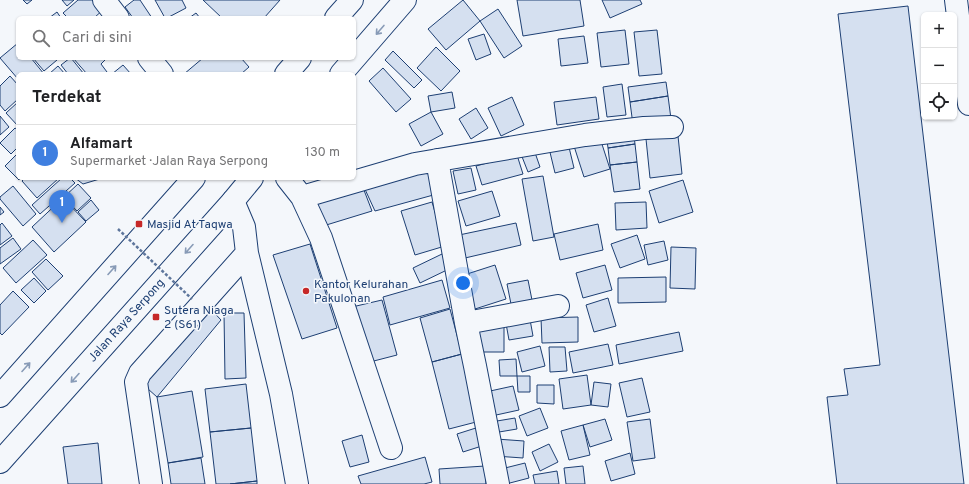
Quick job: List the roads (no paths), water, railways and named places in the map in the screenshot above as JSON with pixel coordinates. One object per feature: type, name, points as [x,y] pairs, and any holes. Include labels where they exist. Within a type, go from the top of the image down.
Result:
[{"type":"street","points":[[104,0],[116,16]]},
{"type":"street","points":[[338,16],[352,0]]},
{"type":"street","points":[[356,57],[405,0]]},
{"type":"street","points":[[956,0],[969,104]]},
{"type":"street","points":[[151,60],[160,72]]},
{"type":"street","points":[[288,72],[298,60]]},
{"type":"street","points":[[343,72],[353,60]]},
{"type":"street","points":[[302,197],[415,164],[585,135],[637,129],[672,127]]},
{"type":"street","points":[[437,160],[466,323],[498,484]]},
{"type":"street","points":[[1,395],[192,180]]},
{"type":"street","name":"Jalan Raya Serpong","points":[[0,462],[250,180]]},
{"type":"street","points":[[289,180],[302,197],[321,238],[391,448]]},
{"type":"street","points":[[233,201],[244,227],[247,253],[281,394],[297,484]]},
{"type":"street","points":[[151,484],[136,382],[140,372],[247,253]]},
{"type":"street","points":[[466,323],[558,306]]},
{"type":"place","name":"Alfamart","points":[[62,223]]},
{"type":"place","name":"Masjid At Taqwa","points":[[139,224]]},
{"type":"place","name":"Kantor Kelurahan Pakulonan","points":[[306,291]]},
{"type":"place","name":"Sutera Niaga 2 (S61)","points":[[156,317]]}]
